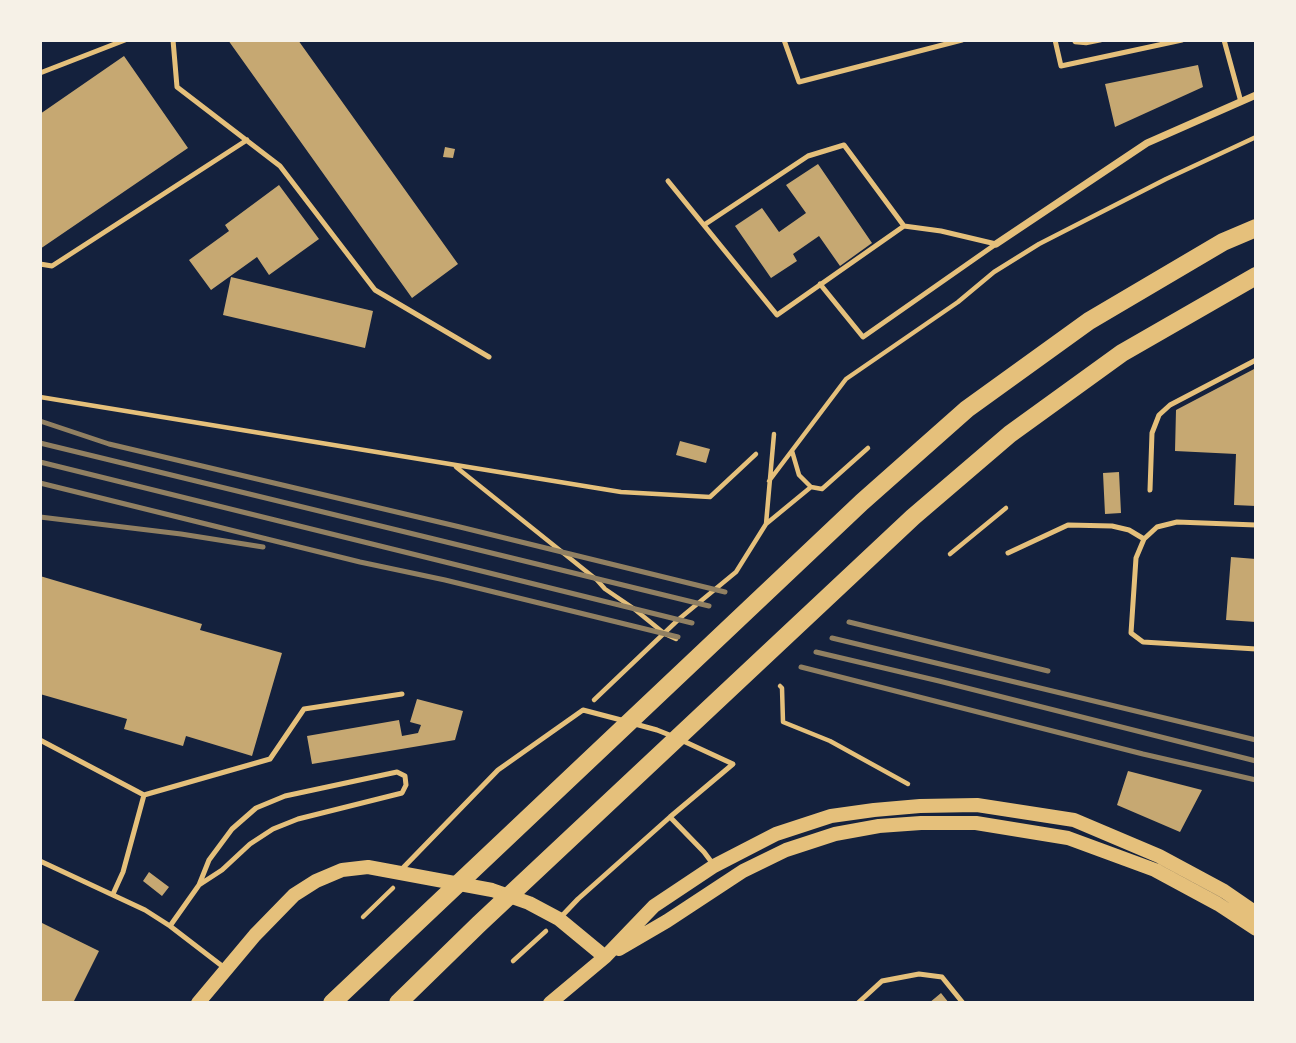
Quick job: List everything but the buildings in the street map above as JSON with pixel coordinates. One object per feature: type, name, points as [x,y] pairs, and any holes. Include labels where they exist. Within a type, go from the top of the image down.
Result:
[{"type":"main road","points":[[332,1003],[862,502],[967,409],[1089,321],[1223,243],[1256,229]]},
{"type":"main road","points":[[398,1003],[913,517],[1010,434],[1122,353],[1256,276]]},
{"type":"main road","points":[[550,1003],[605,957],[653,906],[714,866],[776,834],[831,816],[874,810],[977,805],[1074,820],[1159,856],[1224,891],[1256,913]]},
{"type":"main road","points":[[605,957],[667,921],[734,876],[786,850],[835,834],[879,826],[921,823],[976,823],[1068,838],[1156,870],[1218,904],[1256,929]]},
{"type":"main road","points":[[198,1003],[255,935],[294,895],[341,870],[368,867],[492,890],[529,903],[554,924],[605,957]]},
{"type":"street","points":[[996,244],[1147,143],[1256,95]]},
{"type":"lane","points":[[40,73],[125,40]]},
{"type":"lane","points":[[173,40],[177,87],[280,166],[376,290],[489,357]]},
{"type":"lane","points":[[784,40],[799,82],[937,43],[962,40]]},
{"type":"lane","points":[[1055,40],[1061,66],[1181,40]]},
{"type":"lane","points":[[1224,40],[1241,102]]},
{"type":"lane","points":[[40,264],[52,266],[247,140]]},
{"type":"lane","points":[[704,226],[808,156],[844,145],[904,226]]},
{"type":"lane","points":[[668,181],[777,315],[904,226],[941,231],[996,244]]},
{"type":"lane","points":[[820,284],[863,337],[996,244]]},
{"type":"lane","points":[[1150,490],[1152,433],[1159,415],[1170,405],[1256,360]]},
{"type":"lane","points":[[1256,525],[1177,522],[1157,527],[1144,539],[1136,558],[1131,634],[1143,642],[1256,649]]},
{"type":"lane","points":[[1008,553],[1068,525],[1112,526],[1129,530],[1144,539]]},
{"type":"lane","points":[[40,740],[144,795],[270,759],[304,709],[402,694]]},
{"type":"lane","points":[[404,873],[498,770],[583,710],[657,730],[733,764],[578,899],[554,924]]},
{"type":"lane","points":[[170,926],[199,886],[209,860],[232,829],[256,808],[285,796],[310,790],[397,772],[405,776],[406,785],[402,793],[298,819],[273,829],[250,844],[222,870],[199,886]]},
{"type":"lane","points":[[113,894],[123,872],[144,795]]},
{"type":"lane","points":[[670,817],[714,866]]},
{"type":"lane","points":[[40,861],[145,909],[226,969]]},
{"type":"lane","points":[[859,1003],[881,981],[919,974],[942,977],[963,1003]]},
{"type":"path","points":[[1074,40],[1086,43],[1101,40]]},
{"type":"path","points":[[769,481],[846,379],[958,302],[994,272],[1062,232],[1256,137]]},
{"type":"path","points":[[40,397],[621,492],[710,497],[755,454]]},
{"type":"path","points":[[766,524],[774,434]]},
{"type":"path","points":[[792,452],[799,475],[811,487],[822,489],[868,448]]},
{"type":"path","points":[[454,465],[605,589],[665,634],[676,639]]},
{"type":"path","points":[[583,710],[736,572],[766,524],[811,487]]},
{"type":"path","points":[[950,554],[1006,508]]},
{"type":"path","points":[[780,686],[783,722],[830,741],[908,784]]},
{"type":"path","points":[[363,917],[404,873]]},
{"type":"path","points":[[513,961],[554,924]]},
{"type":"railway","points":[[40,421],[109,444],[725,592]]},
{"type":"railway","points":[[40,443],[709,606]]},
{"type":"railway","points":[[40,462],[692,623]]},
{"type":"railway","points":[[40,483],[678,637]]},
{"type":"railway","points":[[40,517],[263,547]]},
{"type":"railway","points":[[849,622],[1048,671]]},
{"type":"railway","points":[[832,638],[1256,740]]},
{"type":"railway","points":[[816,652],[1256,761]]},
{"type":"railway","points":[[801,667],[1256,780]]}]
